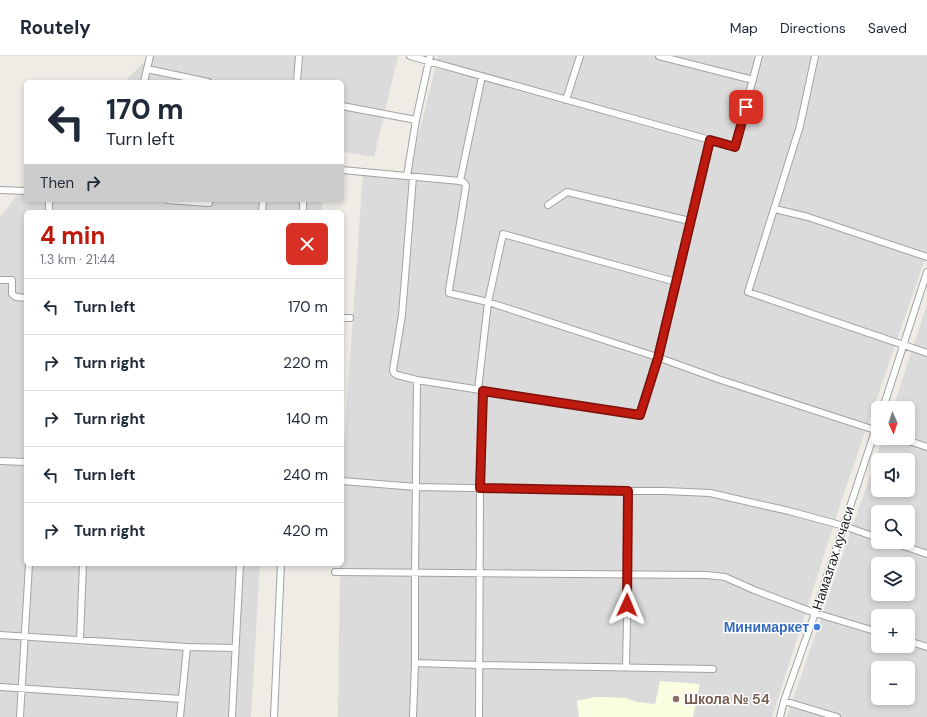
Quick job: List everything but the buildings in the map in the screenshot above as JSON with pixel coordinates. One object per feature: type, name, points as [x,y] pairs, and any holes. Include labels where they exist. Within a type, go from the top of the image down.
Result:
[{"type":"street","points":[[144,80],[150,56]]},
{"type":"street","points":[[297,80],[299,56]]},
{"type":"street","points":[[410,56],[429,58],[482,76],[735,147],[759,56]]},
{"type":"street","points":[[566,100],[580,56]]},
{"type":"street","points":[[659,56],[753,80]]},
{"type":"street","points":[[815,56],[800,126],[748,292],[927,353]]},
{"type":"street","points":[[429,58],[416,120],[410,177],[402,315],[393,370],[397,375],[417,380],[640,415],[658,358],[710,140]]},
{"type":"street","points":[[147,69],[199,80]]},
{"type":"street","points":[[460,181],[482,76]]},
{"type":"street","points":[[344,106],[416,120]]},
{"type":"street","points":[[344,170],[463,182],[466,186],[449,292],[488,302],[718,379],[871,428]]},
{"type":"street","points":[[0,190],[24,191]]},
{"type":"street","points":[[548,205],[567,192],[690,221]]},
{"type":"street","points":[[775,209],[808,217],[927,257]]},
{"type":"street","points":[[479,717],[480,390],[488,302],[503,234],[676,282]]},
{"type":"street","points":[[885,401],[927,272]]},
{"type":"street","points":[[0,280],[12,280],[12,294],[16,297],[24,298]]},
{"type":"street","points":[[344,318],[350,318]]},
{"type":"street","points":[[413,717],[415,663],[417,380]]},
{"type":"street","points":[[915,443],[927,447]]},
{"type":"street","name":"Намазгах кучаси","points":[[780,717],[784,701],[872,445]]},
{"type":"street","points":[[0,461],[24,462]]},
{"type":"street","points":[[344,481],[416,487],[710,493],[789,511],[844,526],[871,536]]},
{"type":"street","points":[[626,667],[628,491]]},
{"type":"street","points":[[912,549],[927,554]]},
{"type":"street","points":[[20,717],[29,566]]},
{"type":"street","points":[[80,640],[83,566]]},
{"type":"street","points":[[232,717],[240,566]]},
{"type":"street","points":[[274,717],[281,566]]},
{"type":"street","points":[[335,572],[707,575],[725,577],[754,590],[815,613],[871,630]]},
{"type":"street","points":[[0,635],[187,647],[235,648]]},
{"type":"street","points":[[915,643],[927,647]]},
{"type":"street","points":[[180,717],[187,647]]},
{"type":"street","points":[[415,663],[713,669]]},
{"type":"street","points":[[0,687],[182,699]]},
{"type":"street","points":[[784,701],[837,717]]},
{"type":"shaded area","points":[[150,56],[398,56],[374,157],[344,152],[344,80],[126,80]]},
{"type":"shaded area","points":[[438,56],[927,56],[927,253],[876,401],[871,401],[871,415],[843,496],[772,717],[338,717],[340,566],[344,566],[344,444],[363,172],[409,174]]},
{"type":"shaded area","points":[[24,187],[24,202],[323,202],[321,210],[24,210],[24,566],[260,566],[251,717],[0,717],[0,217]]},
{"type":"shaded area","points":[[927,304],[927,717],[787,717],[871,473],[871,497],[915,497],[915,453],[878,453],[881,445],[915,445],[915,401],[895,401]]},
{"type":"shaded area","name":"Школа № 54","points":[[660,681],[700,684],[693,717],[579,717],[577,701],[595,697],[626,698],[637,702],[655,704]]},
{"type":"place","name":"Минимаркет","points":[[817,627]]},
{"type":"place","name":"Школа № 54","points":[[676,699]]},
{"type":"route","points":[[627,605],[628,491],[480,488],[483,391],[640,415],[658,358],[710,140],[735,147],[746,107]]}]
